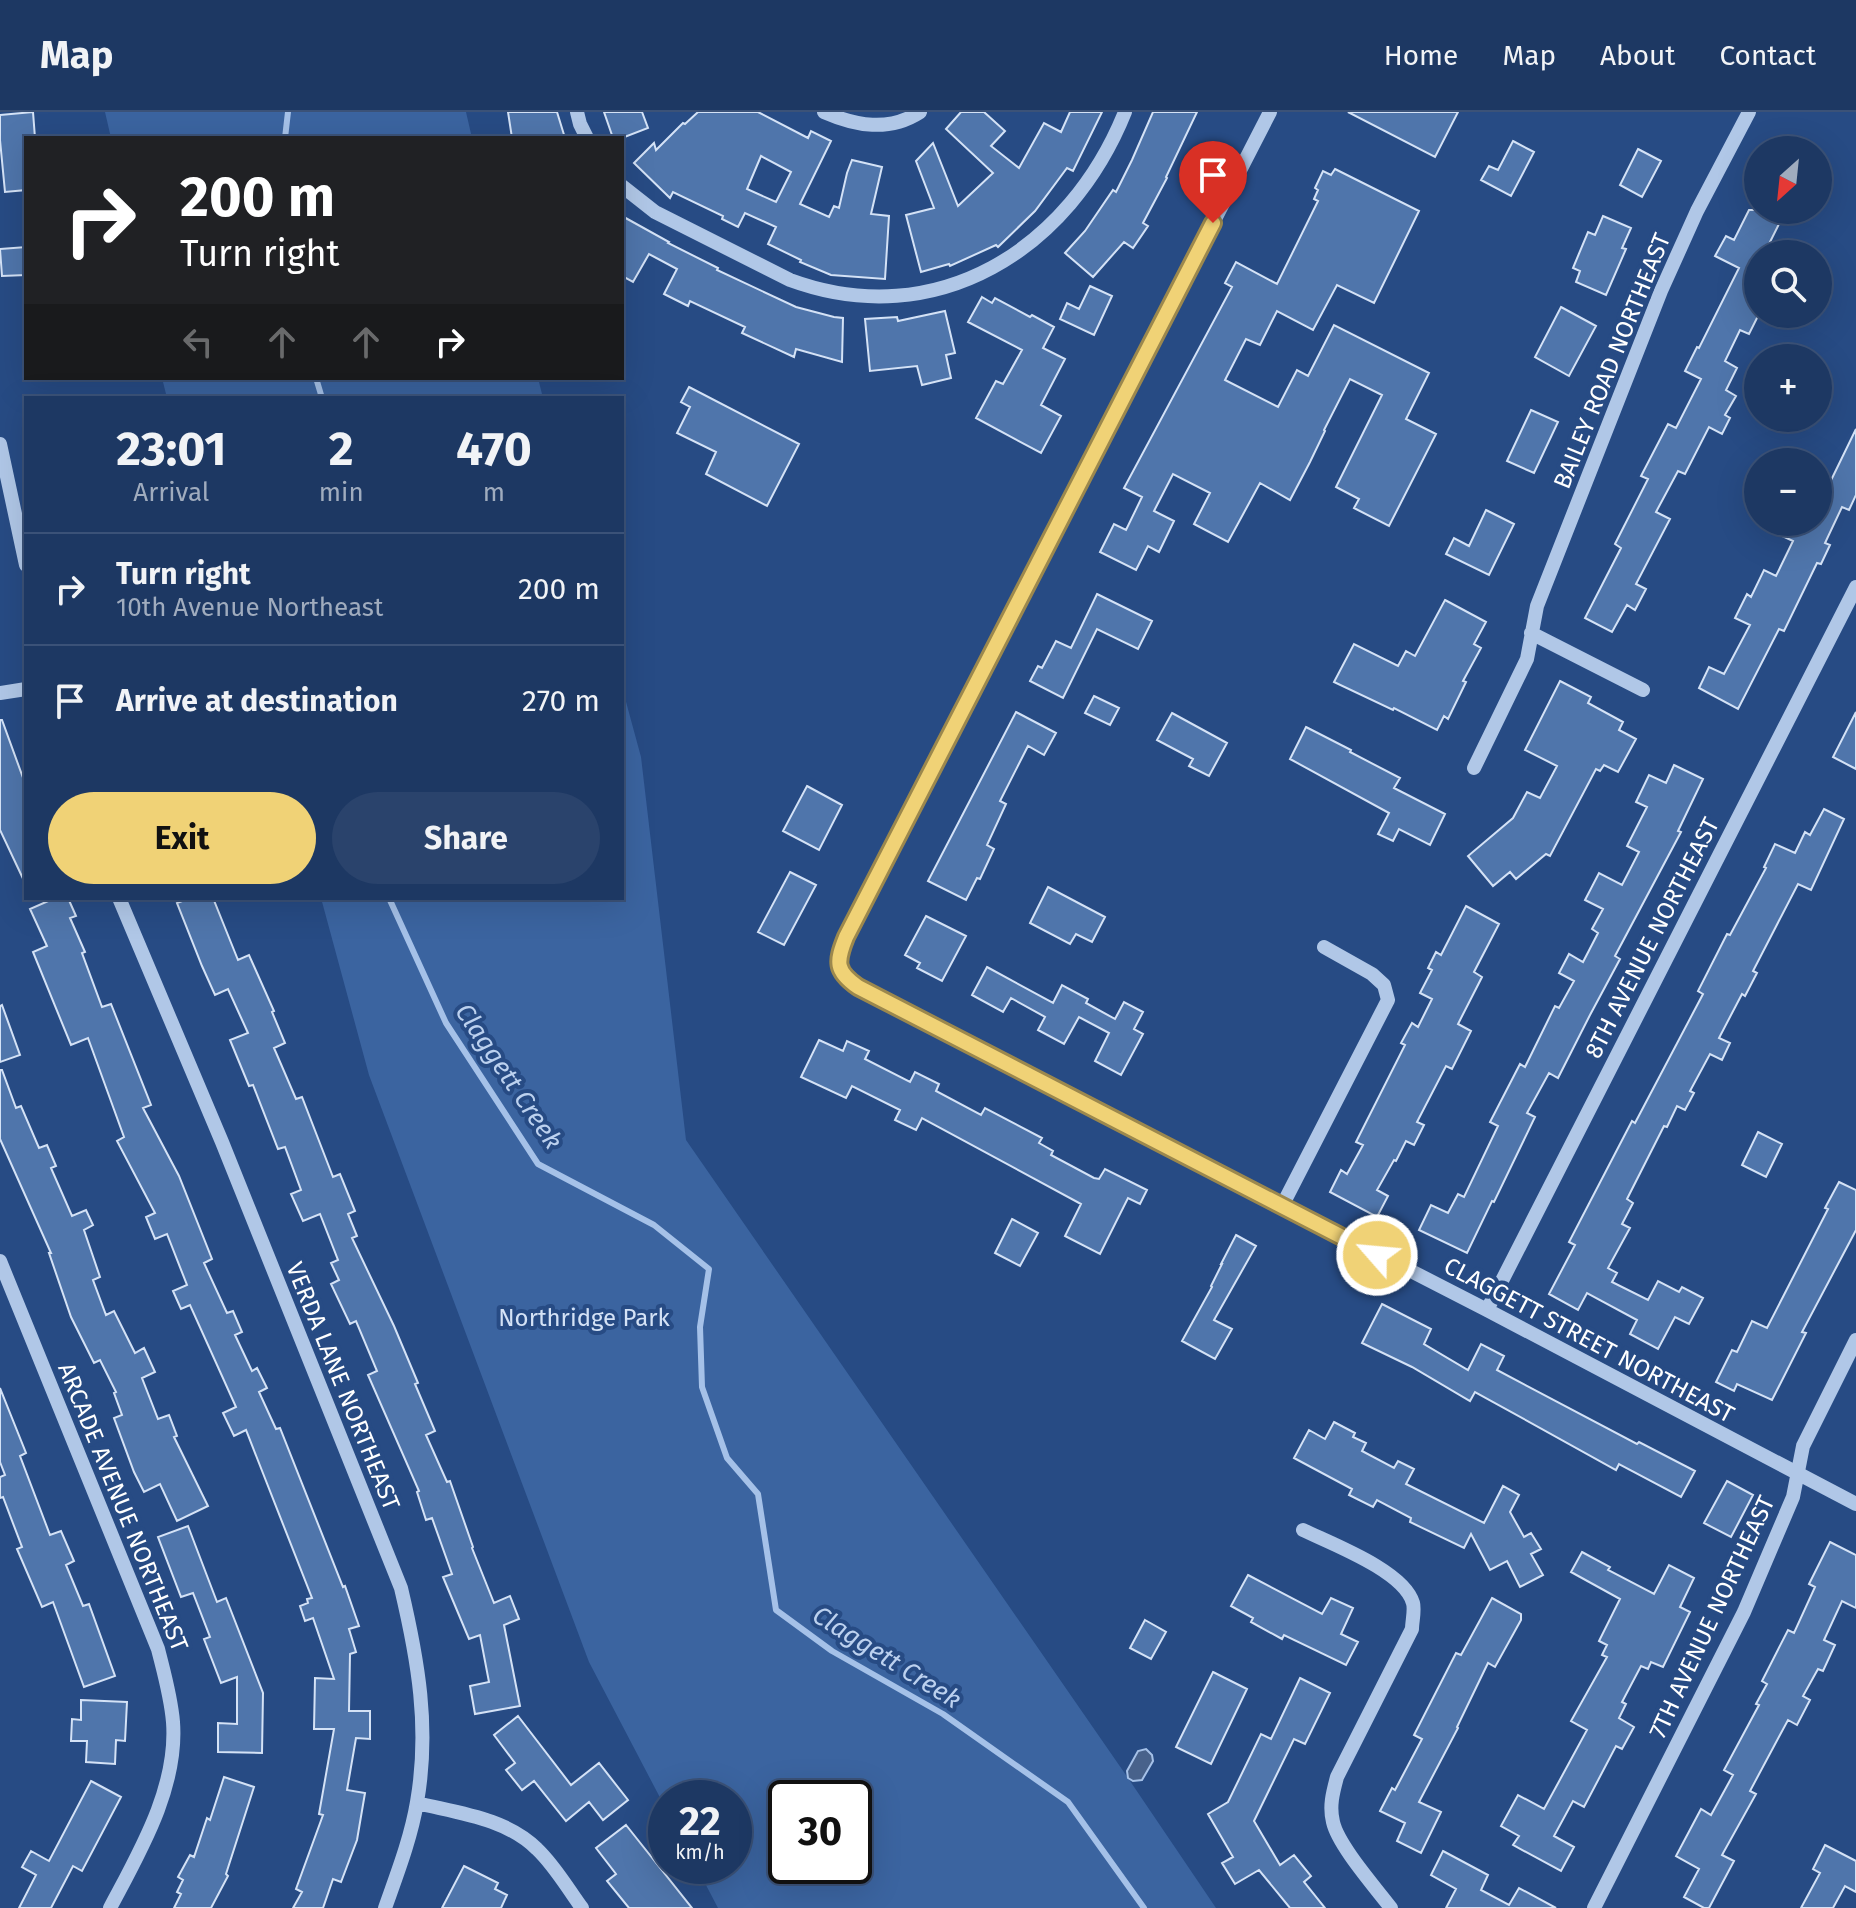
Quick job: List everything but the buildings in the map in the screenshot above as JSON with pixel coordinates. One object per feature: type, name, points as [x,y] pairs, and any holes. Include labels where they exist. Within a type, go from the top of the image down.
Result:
[{"type":"street","points":[[577,112],[586,136]]},
{"type":"street","points":[[824,112],[848,122],[869,126],[900,121],[920,112]]},
{"type":"street","points":[[624,188],[655,212],[790,280],[860,296],[917,293],[987,270],[1010,258],[1050,226],[1098,167],[1125,112]]},
{"type":"street","name":"CLAGGETT STREET NORTHEAST","points":[[1270,112],[846,937],[838,966],[845,978],[858,987],[1487,1310],[1856,1504]]},
{"type":"street","name":"BAILEY ROAD NORTHEAST","points":[[1474,768],[1527,659],[1537,606],[1661,291],[1697,211],[1749,112]]},
{"type":"street","points":[[0,444],[24,556]]},
{"type":"street","name":"8TH AVENUE NORTHEAST","points":[[1487,1310],[1856,587]]},
{"type":"street","points":[[1531,633],[1643,690]]},
{"type":"street","points":[[0,693],[24,689]]},
{"type":"street","name":"VERDA LANE NORTHEAST","points":[[120,900],[222,1142],[401,1588],[420,1682],[423,1728],[417,1803],[385,1908]]},
{"type":"street","points":[[1282,1206],[1388,1000],[1384,985],[1372,974],[1324,947]]},
{"type":"street","name":"ARCADE AVENUE NORTHEAST","points":[[0,1261],[158,1649],[168,1688],[173,1725],[171,1760],[159,1807],[143,1846],[110,1908]]},
{"type":"street","name":"7TH AVENUE NORTHEAST","points":[[1594,1908],[1749,1601],[1793,1497],[1803,1446],[1856,1340]]},
{"type":"street","points":[[1303,1530],[1382,1569],[1401,1583],[1413,1604],[1412,1629],[1337,1777],[1331,1800],[1333,1821],[1339,1837],[1391,1908]]},
{"type":"street","points":[[417,1803],[485,1819],[525,1839],[546,1859],[582,1908]]},
{"type":"green space","points":[[105,112],[466,112],[472,136],[111,136]]},
{"type":"green space","points":[[162,380],[538,380],[542,396],[166,396]]},
{"type":"green space","name":"Northridge Park","points":[[624,694],[641,757],[686,1140],[1216,1908],[718,1908],[705,1884],[752,1884],[752,1780],[651,1780],[589,1662],[369,1075],[322,900],[624,900]]},
{"type":"shaded area","points":[[1146,1749],[1153,1761],[1142,1780],[1133,1781],[1128,1778],[1127,1771],[1138,1751]]},
{"type":"waterway","name":"Claggett Creek","points":[[285,136],[288,112]]},
{"type":"waterway","name":"Claggett Creek","points":[[317,380],[321,396]]},
{"type":"waterway","name":"Claggett Creek","points":[[390,900],[446,1023],[538,1164],[654,1225],[709,1269],[700,1327],[702,1387],[727,1458],[758,1494],[776,1610],[832,1651],[943,1714],[1068,1802],[1144,1908]]},
{"type":"route","points":[[1213,223],[846,937],[838,966],[845,978],[858,987],[1377,1255]]}]
